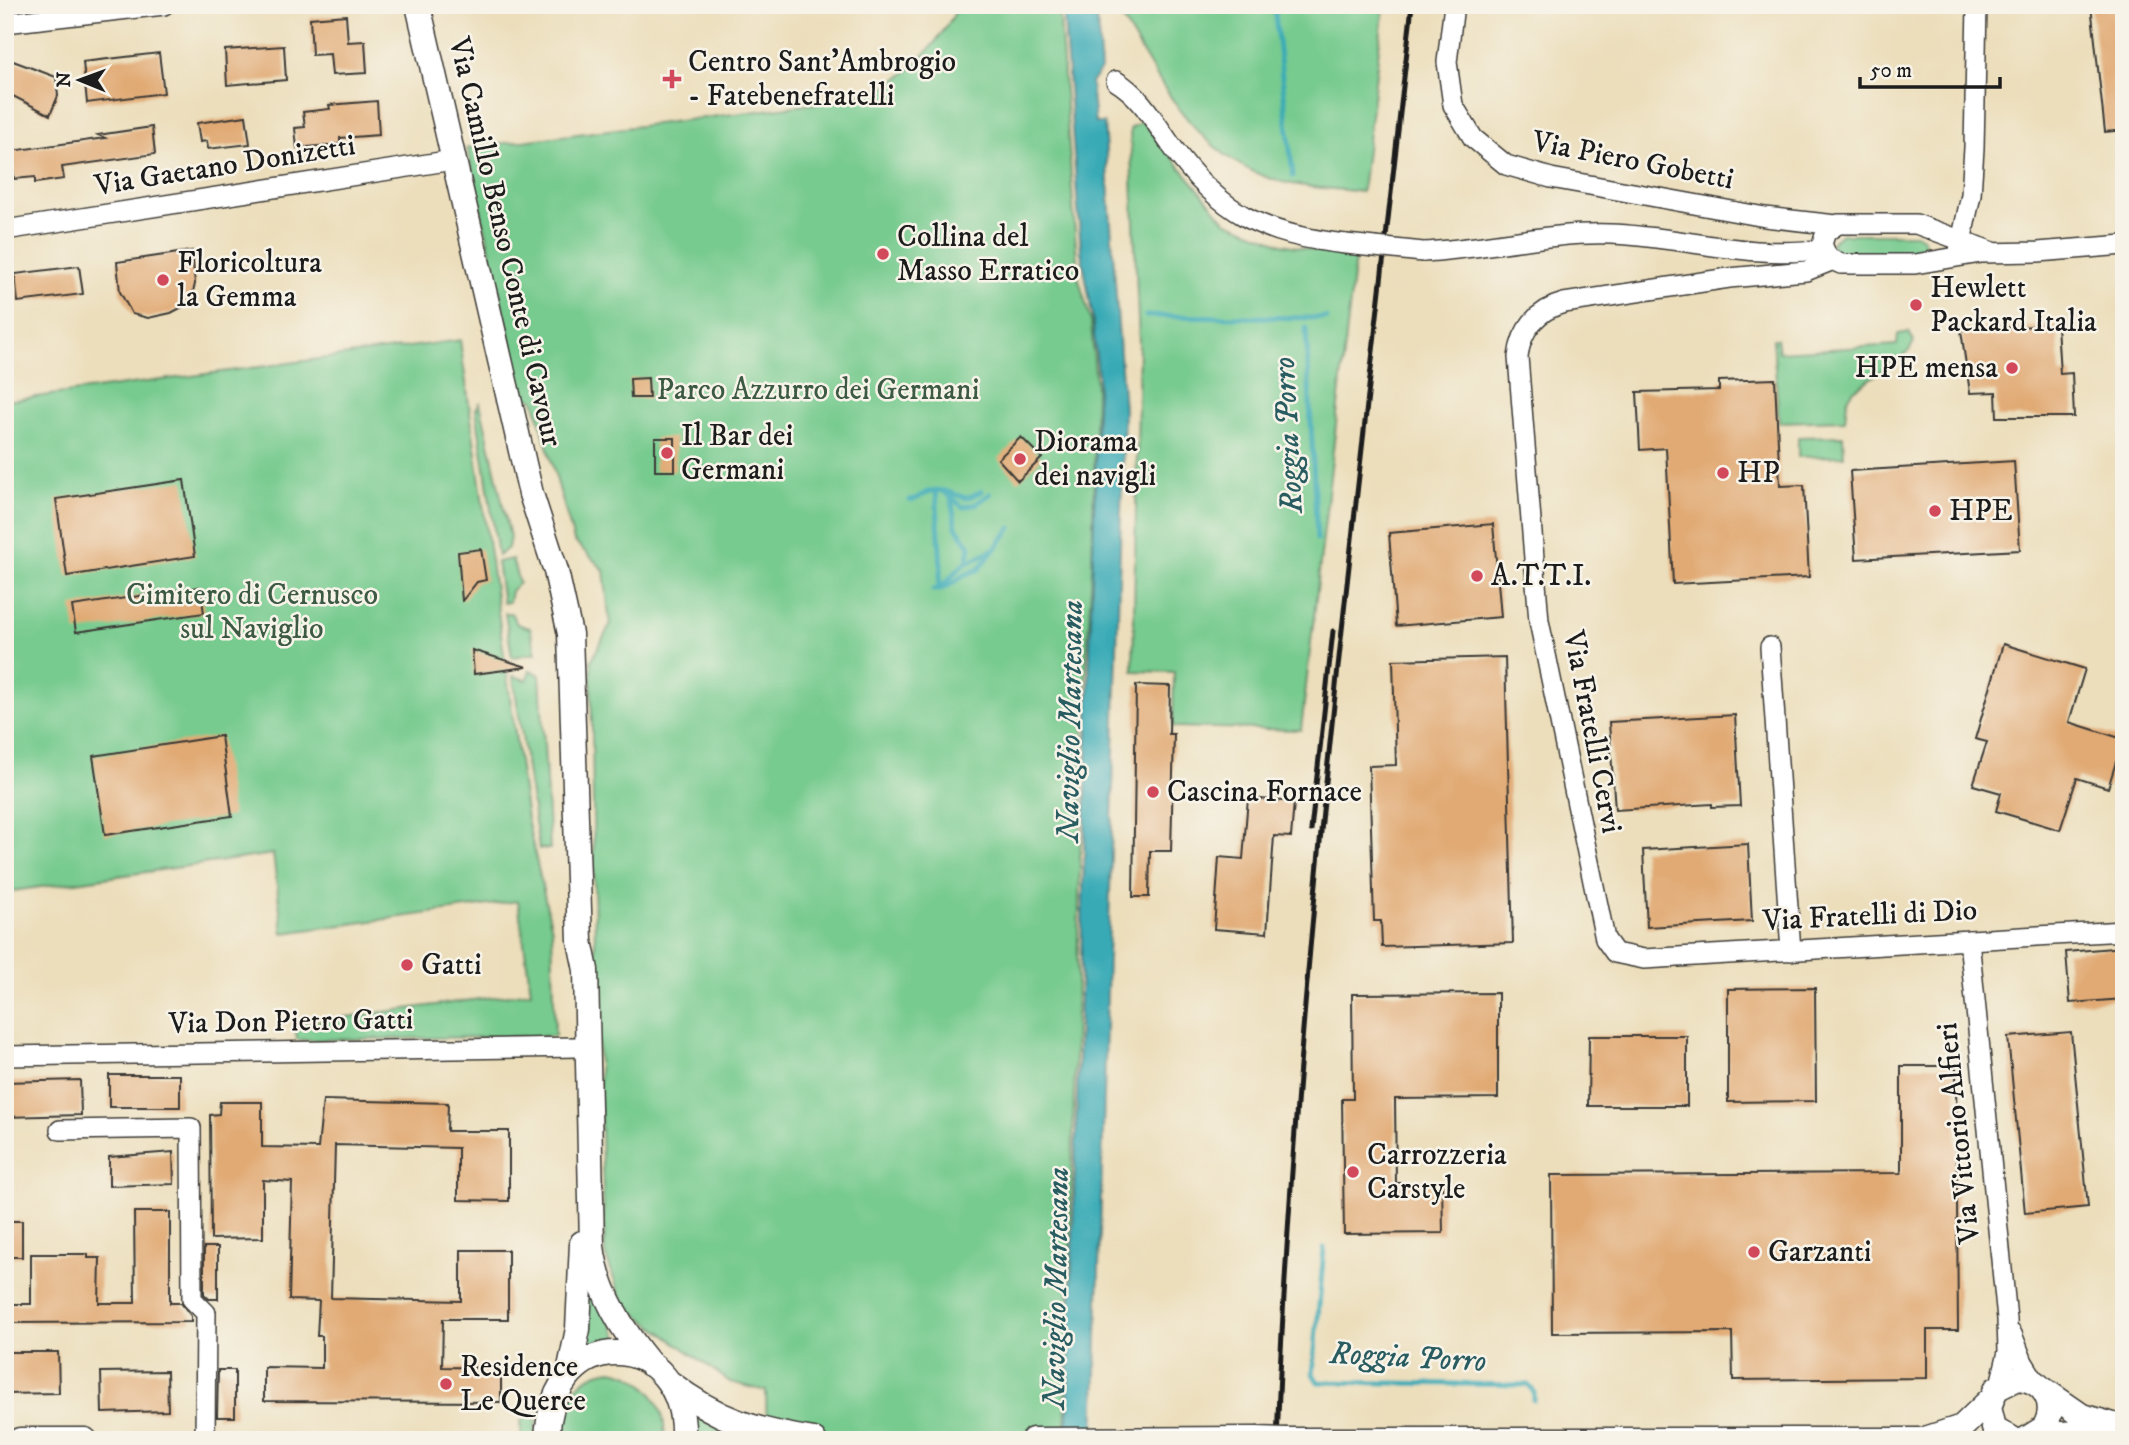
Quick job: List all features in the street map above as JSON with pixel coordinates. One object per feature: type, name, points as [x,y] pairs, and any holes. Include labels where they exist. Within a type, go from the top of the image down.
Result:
[{"type":"street","points":[[5,23],[164,5]]},
{"type":"street","name":"Via Camillo Benso Conte di Cavour","points":[[418,5],[531,494],[556,571],[570,634],[580,941],[586,970],[593,1255],[614,1311],[658,1372]]},
{"type":"street","name":"Via Piero Gobetti","points":[[1454,5],[1447,51],[1448,84],[1465,128],[1492,157],[1525,173],[1765,217],[1836,225],[1924,226]]},
{"type":"street","points":[[1960,248],[1968,214],[1973,159],[1977,5]]},
{"type":"street","points":[[1116,81],[1133,91],[1175,152],[1224,203],[1276,232],[1346,244],[1423,252],[1480,248],[1582,234],[1623,234],[1787,253],[1825,250],[1840,264],[1922,263],[1960,248]]},
{"type":"street","name":"Via Gaetano Donizetti","points":[[5,230],[453,160]]},
{"type":"street","name":"Via Piero Gobetti","points":[[1765,217],[1825,250]]},
{"type":"street","points":[[1825,250],[1827,231],[1836,225]]},
{"type":"street","points":[[1924,226],[1960,248],[1993,252],[2038,252],[2124,245]]},
{"type":"street","points":[[1922,263],[1930,257],[1934,248],[1933,235],[1924,226]]},
{"type":"street","name":"Via Fratelli Cervi","points":[[1619,955],[1611,950],[1602,934],[1539,621],[1518,357],[1521,341],[1531,323],[1544,311],[1563,303],[1729,278],[1806,271],[1825,250]]},
{"type":"street","points":[[1770,647],[1791,951]]},
{"type":"street","name":"Via Fratelli di Dio","points":[[1619,955],[1644,959],[2124,931]]},
{"type":"street","name":"Via Vittorio Alfieri","points":[[1969,940],[2007,1319],[2008,1352],[1995,1393]]},
{"type":"street","name":"Via Camillo Benso Conte di Cavour","points":[[569,1373],[578,1329],[583,1227],[576,970],[580,941]]},
{"type":"street","name":"Via Don Pietro Gatti","points":[[5,1056],[578,1047]]},
{"type":"street","points":[[60,1130],[191,1128],[192,1299],[206,1313],[205,1440]]},
{"type":"street","name":"Via Vittorio Alfieri","points":[[2007,1319],[2023,1362],[2040,1386]]},
{"type":"street","points":[[547,1440],[551,1405],[569,1373],[584,1361],[607,1353],[636,1355],[690,1399],[732,1422],[765,1432],[814,1440]]},
{"type":"street","points":[[658,1372],[682,1414],[683,1440]]},
{"type":"street","points":[[1925,1439],[1962,1427],[1995,1393],[2018,1378],[2040,1386],[2082,1416],[2124,1428]]},
{"type":"street","points":[[2020,1438],[2044,1428],[2050,1417],[2049,1401],[2040,1386]]},
{"type":"street","points":[[1995,1393],[1992,1422],[2020,1438]]},
{"type":"street","points":[[1944,1440],[1981,1435],[2020,1438],[2067,1433],[2103,1438],[2124,1437]]},
{"type":"street","points":[[20,1440],[85,1440]]},
{"type":"street","points":[[1033,1440],[1933,1440]]},
{"type":"green space","name":"Parco Azzurro dei Germani","points":[[959,5],[1059,5],[1078,276],[1091,322],[1096,388],[1092,568],[1084,710],[1065,1440],[767,1440],[766,1391],[730,1382],[623,1304],[605,1254],[595,945],[591,661],[610,625],[604,570],[574,541],[534,400],[523,396],[467,148],[844,100],[881,88],[904,74],[936,41]]},
{"type":"green space","points":[[1119,5],[1384,5],[1362,192],[1277,181],[1240,165],[1218,149],[1198,130],[1164,87],[1120,15]]},
{"type":"green space","points":[[1142,121],[1225,221],[1282,244],[1355,258],[1301,730],[1173,727],[1174,672],[1133,671],[1139,343],[1130,129]]},
{"type":"green space","points":[[1842,234],[1916,234],[1924,239],[1926,250],[1920,256],[1836,256],[1831,243]]},
{"type":"green space","points":[[1909,332],[1914,342],[1908,352],[1853,391],[1847,401],[1845,420],[1779,422],[1773,339],[1777,339],[1779,352],[1897,345],[1898,334]]},
{"type":"green space","name":"Cimitero di Cernusco sul Naviglio","points":[[460,340],[527,819],[552,930],[555,1036],[297,1040],[295,1024],[531,992],[518,901],[283,933],[273,854],[5,892],[5,401]]},
{"type":"green space","points":[[480,403],[510,537],[508,548],[498,556],[476,409]]},
{"type":"green space","points":[[1843,436],[1844,456],[1798,457],[1798,437]]},
{"type":"green space","points":[[512,559],[519,583],[511,591],[509,602],[503,603],[497,562]]},
{"type":"green space","points":[[505,613],[511,613],[517,624],[530,628],[536,653],[512,657]]},
{"type":"green space","points":[[530,670],[540,675],[550,849],[539,849],[513,676],[527,680]]},
{"type":"green space","points":[[585,1269],[620,1342],[585,1347]]},
{"type":"green space","points":[[611,1370],[634,1378],[652,1394],[662,1415],[664,1440],[559,1440],[563,1415],[572,1394],[587,1378]]},
{"type":"green space","points":[[543,1394],[534,1440],[521,1440],[521,1421]]},
{"type":"green space","points":[[690,1407],[763,1440],[692,1440]]},
{"type":"water","points":[[1063,5],[1096,5],[1101,69],[1091,83],[1095,123],[1104,123],[1124,410],[1094,1440],[1067,1440],[1098,376],[1092,314],[1081,251]]},
{"type":"building","points":[[2091,5],[2124,5],[2124,130],[2105,132]]},
{"type":"building","points":[[346,15],[348,42],[365,41],[367,73],[332,75],[330,54],[312,55],[310,18]]},
{"type":"building","points":[[284,46],[286,80],[227,85],[225,50]]},
{"type":"building","points":[[159,53],[164,93],[87,103],[83,62]]},
{"type":"building","points":[[5,58],[56,77],[58,96],[50,115],[5,92]]},
{"type":"building","points":[[377,101],[379,135],[340,138],[340,144],[297,148],[295,128],[305,127],[303,112],[330,109],[329,105]]},
{"type":"building","points":[[246,116],[250,144],[208,149],[207,141],[200,142],[197,123]]},
{"type":"building","points":[[152,127],[155,154],[62,167],[64,179],[35,183],[35,177],[14,179],[11,151],[105,138],[98,135]]},
{"type":"building","points":[[192,251],[195,284],[190,303],[171,313],[148,318],[132,314],[120,292],[117,262]]},
{"type":"building","points":[[79,266],[83,294],[18,302],[15,274]]},
{"type":"building","name":"HPE mensa","points":[[2057,325],[2060,374],[2072,373],[2074,417],[1997,417],[1996,392],[1970,393],[1961,330]]},
{"type":"building","points":[[648,378],[649,398],[631,398],[630,379]]},
{"type":"building","name":"HP","points":[[1775,379],[1780,486],[1804,485],[1809,577],[1673,584],[1666,448],[1640,450],[1637,392],[1719,390],[1719,381]]},
{"type":"building","name":"Diorama dei navigli","points":[[1021,437],[1042,458],[1018,481],[998,459]]},
{"type":"building","points":[[655,438],[675,438],[675,471],[655,471]]},
{"type":"building","name":"HPE","points":[[2014,461],[2020,550],[1856,559],[1850,471]]},
{"type":"building","points":[[184,480],[195,556],[67,576],[56,499]]},
{"type":"building","points":[[1493,524],[1501,617],[1396,626],[1389,533]]},
{"type":"building","points":[[481,549],[486,580],[477,582],[462,601],[458,552]]},
{"type":"building","points":[[200,587],[204,613],[76,632],[72,606]]},
{"type":"building","points":[[2003,644],[2085,669],[2069,722],[2123,739],[2108,788],[2077,778],[2060,830],[1996,811],[2001,793],[1973,785],[1987,742],[1975,739]]},
{"type":"building","points":[[472,650],[527,667],[474,674]]},
{"type":"building","points":[[1505,657],[1513,943],[1382,947],[1381,921],[1374,921],[1369,766],[1396,765],[1393,660]]},
{"type":"building","name":"Cascina Fornace","points":[[1136,685],[1170,686],[1169,734],[1174,734],[1171,851],[1150,851],[1149,897],[1133,897]]},
{"type":"building","points":[[1735,715],[1740,806],[1712,807],[1712,804],[1615,810],[1609,722]]},
{"type":"building","points":[[221,736],[232,816],[105,835],[93,756]]},
{"type":"building","points":[[1248,798],[1294,802],[1291,837],[1274,836],[1267,933],[1214,929],[1219,857],[1243,859]]},
{"type":"building","points":[[1748,844],[1752,921],[1647,927],[1643,850]]},
{"type":"building","points":[[2124,947],[2124,999],[2070,1003],[2066,952]]},
{"type":"building","points":[[1815,988],[1816,1101],[1728,1102],[1728,989]]},
{"type":"building","points":[[1498,993],[1498,1098],[1395,1099],[1396,1183],[1442,1183],[1443,1233],[1344,1234],[1342,1099],[1353,1099],[1352,994]]},
{"type":"building","points":[[2071,1032],[2088,1207],[2025,1213],[2008,1037]]},
{"type":"building","points":[[1589,1036],[1687,1036],[1687,1106],[1588,1106]]},
{"type":"building","name":"Garzanti","points":[[1901,1066],[1956,1066],[1958,1330],[1927,1330],[1927,1378],[1733,1380],[1732,1332],[1552,1333],[1551,1175],[1901,1173]]},
{"type":"building","points":[[109,1075],[180,1075],[180,1107],[109,1107]]},
{"type":"building","points":[[80,1080],[81,1115],[5,1117],[5,1082]]},
{"type":"building","points":[[323,1100],[448,1103],[447,1131],[509,1131],[509,1201],[458,1200],[458,1148],[335,1145],[331,1298],[461,1301],[461,1250],[508,1250],[508,1319],[443,1319],[442,1367],[501,1368],[501,1402],[264,1401],[264,1367],[322,1368],[322,1336],[317,1336],[319,1301],[289,1300],[292,1182],[263,1180],[263,1238],[211,1239],[210,1115],[219,1114],[220,1102],[262,1102],[262,1147],[318,1148]]},
{"type":"building","points":[[173,1152],[174,1184],[109,1186],[109,1157]]},
{"type":"building","points":[[134,1212],[170,1212],[170,1303],[181,1303],[191,1316],[191,1322],[5,1323],[5,1304],[31,1304],[31,1254],[88,1254],[88,1258],[100,1258],[99,1303],[135,1303]]},
{"type":"building","points":[[5,1221],[22,1221],[22,1257],[5,1257]]},
{"type":"building","points":[[204,1247],[218,1247],[218,1299],[209,1299],[204,1294]]},
{"type":"building","points":[[5,1352],[58,1352],[59,1393],[5,1394]]},
{"type":"building","points":[[218,1370],[235,1370],[235,1417],[217,1417]]},
{"type":"building","points":[[167,1371],[168,1411],[102,1413],[101,1372]]},
{"type":"waterway","name":"Roggia Porro","points":[[1274,5],[1293,176]]},
{"type":"waterway","points":[[1146,316],[1326,318]]},
{"type":"waterway","name":"Roggia Porro","points":[[1306,328],[1317,539]]},
{"type":"waterway","points":[[910,500],[936,490],[967,498],[982,491]]},
{"type":"waterway","points":[[936,491],[941,566],[938,590]]},
{"type":"waterway","points":[[943,491],[963,507],[976,504],[990,494]]},
{"type":"waterway","points":[[951,499],[956,527],[970,546],[967,563]]},
{"type":"waterway","points":[[933,590],[945,587],[978,570],[1011,528]]},
{"type":"waterway","points":[[940,588],[964,564],[994,549]]},
{"type":"waterway","name":"Roggia Porro","points":[[1324,1248],[1313,1374],[1318,1382],[1528,1385],[1534,1392],[1534,1400]]},
{"type":"railway","points":[[1277,1440],[1286,1260],[1314,901],[1351,542],[1412,5]]},
{"type":"railway","points":[[1311,830],[1333,631]]},
{"type":"place","name":"Centro Sant'Ambrogio - Fatebenefratelli","points":[[672,79]]},
{"type":"place","name":"Collina del Masso Erratico","points":[[883,254]]},
{"type":"place","name":"Floricoltura la Gemma","points":[[163,280]]},
{"type":"place","name":"Hewlett Packard Italia","points":[[1916,305]]},
{"type":"place","name":"HPE mensa","points":[[2012,368]]},
{"type":"place","name":"Il Bar dei Germani","points":[[667,453]]},
{"type":"place","name":"Diorama dei navigli","points":[[1020,459]]},
{"type":"place","name":"HP","points":[[1723,473]]},
{"type":"place","name":"HPE","points":[[1935,511]]},
{"type":"place","name":"A.T.T.I.","points":[[1477,576]]},
{"type":"place","name":"Cascina Fornace","points":[[1153,792]]},
{"type":"place","name":"Gatti","points":[[407,965]]},
{"type":"place","name":"Carrozzeria Carstyle","points":[[1353,1172]]},
{"type":"place","name":"Garzanti","points":[[1754,1252]]},
{"type":"place","name":"Residence Le Querce","points":[[446,1384]]},
{"type":"water label","name":"Naviglio Martesana","points":[[1071,721]]},
{"type":"water label","name":"Naviglio Martesana","points":[[1057,1288]]}]
